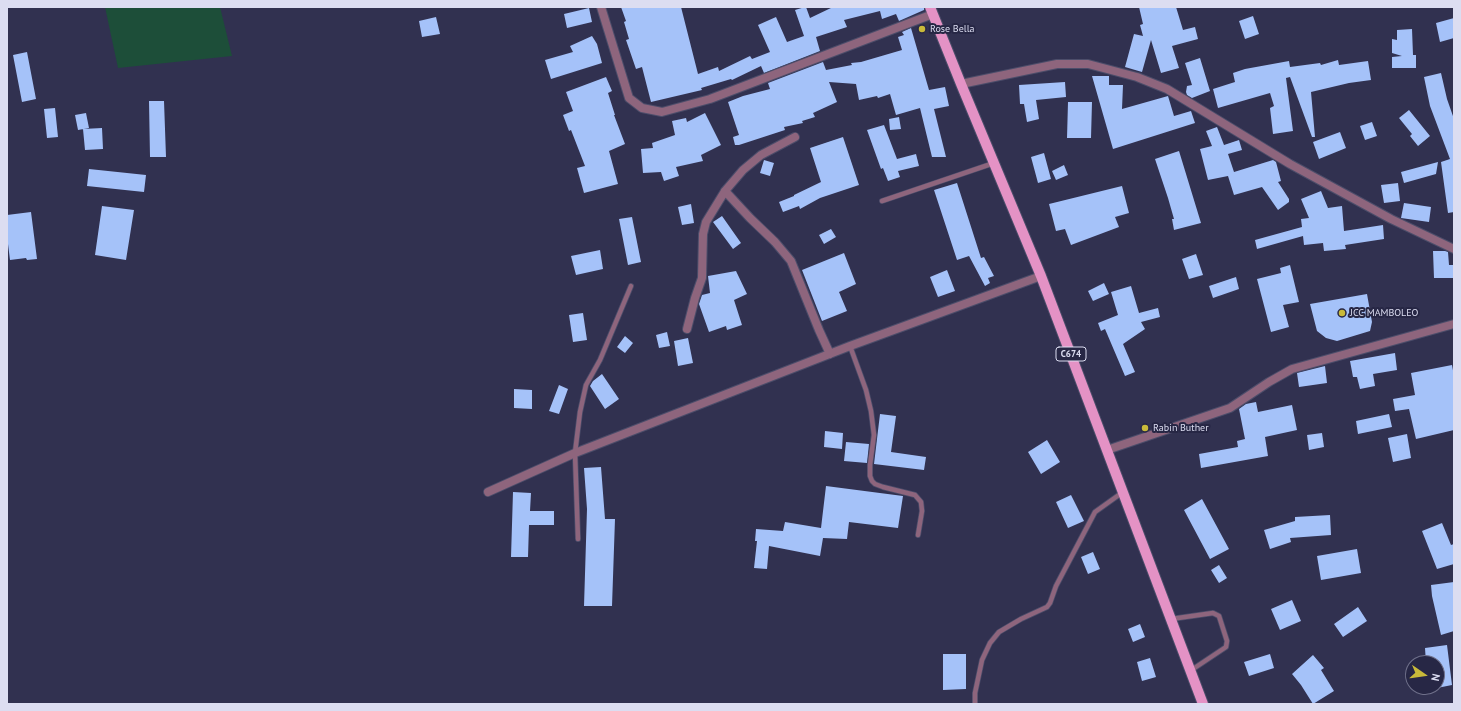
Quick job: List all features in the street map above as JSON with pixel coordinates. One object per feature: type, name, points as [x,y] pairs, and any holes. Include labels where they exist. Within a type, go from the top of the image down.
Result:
[{"type":"main road","name":"C674","points":[[932,10],[961,84],[1041,276],[1203,704]]},
{"type":"street","points":[[601,7],[629,98],[642,108],[662,112],[710,99],[932,10]]},
{"type":"street","points":[[961,84],[1057,64],[1088,64],[1137,77],[1167,89],[1290,164],[1391,219],[1454,249]]},
{"type":"street","points":[[687,329],[702,278],[703,234],[706,222],[725,191],[743,170],[761,155],[796,137]]},
{"type":"street","points":[[725,191],[775,242],[791,261],[830,354]]},
{"type":"street","points":[[488,492],[575,453],[850,346],[1041,276]]},
{"type":"street","points":[[1107,450],[1230,408],[1269,382],[1292,370],[1454,324]]},
{"type":"lane","points":[[882,201],[994,164]]},
{"type":"lane","points":[[578,539],[575,453],[580,412],[586,385],[600,360],[631,286]]},
{"type":"lane","points":[[850,346],[866,390],[871,412],[874,435],[870,476],[875,484],[916,495],[921,502],[922,511],[918,535]]},
{"type":"lane","points":[[975,704],[975,693],[982,660],[990,643],[999,632],[1021,619],[1047,607],[1056,586],[1095,512],[1123,492]]},
{"type":"lane","points":[[1171,619],[1213,613],[1219,616],[1227,641],[1226,647],[1190,671]]},
{"type":"green space","points":[[105,7],[220,7],[232,56],[118,68]]},
{"type":"building","points":[[621,7],[681,7],[698,74],[718,67],[719,71],[750,56],[752,59],[770,52],[758,25],[776,17],[787,42],[804,36],[795,10],[805,7],[810,18],[833,7],[924,7],[924,10],[899,21],[896,14],[882,19],[880,11],[844,20],[847,27],[816,37],[820,51],[764,73],[761,66],[732,80],[731,79],[701,88],[702,90],[651,102],[642,67],[636,69],[626,40],[629,39],[624,22],[626,21]]},
{"type":"building","points":[[1139,7],[1176,7],[1183,30],[1195,27],[1198,39],[1172,46],[1179,68],[1161,73],[1151,40],[1142,72],[1125,67],[1134,34],[1143,36],[1140,25],[1143,24]]},
{"type":"building","points":[[589,8],[592,22],[567,28],[564,14]]},
{"type":"building","points":[[1253,16],[1259,34],[1245,39],[1239,21]]},
{"type":"building","points":[[436,17],[440,34],[422,37],[419,21]]},
{"type":"building","points":[[1454,18],[1454,38],[1440,42],[1436,23]]},
{"type":"building","points":[[911,28],[929,90],[945,87],[949,106],[934,109],[946,157],[932,157],[920,108],[896,115],[890,94],[878,98],[877,96],[859,100],[856,84],[829,82],[837,102],[813,113],[815,117],[802,121],[803,123],[784,127],[785,130],[735,145],[733,137],[739,135],[728,102],[743,96],[770,89],[768,83],[823,62],[826,70],[852,65],[851,63],[861,62],[902,50],[898,37],[904,35],[902,32]]},
{"type":"building","points":[[1412,29],[1413,55],[1416,55],[1416,68],[1392,68],[1392,57],[1402,56],[1392,53],[1392,39],[1397,40],[1397,30]]},
{"type":"building","points":[[592,36],[597,44],[602,63],[551,79],[545,60],[573,52],[570,46]]},
{"type":"building","points":[[27,52],[36,99],[22,102],[13,55]]},
{"type":"building","points":[[1200,58],[1210,91],[1192,98],[1187,95],[1186,92],[1187,86],[1192,85],[1185,63]]},
{"type":"building","points":[[1338,60],[1339,65],[1368,61],[1371,80],[1349,83],[1311,92],[1315,137],[1312,137],[1290,77],[1286,78],[1293,131],[1273,134],[1270,108],[1274,106],[1270,93],[1218,108],[1213,89],[1235,82],[1233,73],[1245,69],[1289,61],[1290,67],[1320,63],[1321,65]]},
{"type":"building","points":[[1441,73],[1447,99],[1454,119],[1454,212],[1448,213],[1441,162],[1450,159],[1430,106],[1424,77]]},
{"type":"building","points":[[1092,76],[1109,76],[1109,85],[1123,85],[1122,109],[1168,96],[1174,116],[1191,111],[1195,123],[1113,149]]},
{"type":"building","points":[[606,77],[612,91],[608,93],[614,115],[625,144],[609,151],[618,184],[584,193],[577,168],[585,166],[571,130],[569,131],[563,115],[573,111],[566,92]]},
{"type":"building","points":[[1065,82],[1066,97],[1036,100],[1039,119],[1027,122],[1024,104],[1020,104],[1019,85]]},
{"type":"building","points":[[149,101],[164,101],[166,157],[150,157]]},
{"type":"building","points":[[1068,102],[1092,102],[1091,138],[1067,138]]},
{"type":"building","points":[[55,108],[58,137],[47,138],[44,109]]},
{"type":"building","points":[[1409,110],[1430,136],[1418,146],[1410,136],[1412,134],[1399,118]]},
{"type":"building","points":[[86,113],[89,128],[78,130],[75,115]]},
{"type":"building","points":[[705,113],[721,145],[701,155],[703,161],[676,167],[679,176],[664,181],[661,172],[643,173],[641,149],[653,148],[652,143],[675,135],[672,121],[686,118],[687,122]]},
{"type":"building","points":[[899,117],[901,129],[890,130],[889,119]]},
{"type":"building","points":[[1372,122],[1377,136],[1365,140],[1360,126]]},
{"type":"building","points":[[884,125],[897,159],[916,154],[919,166],[898,171],[900,177],[888,181],[883,168],[881,169],[867,130]]},
{"type":"building","points":[[1217,127],[1224,145],[1239,140],[1242,150],[1228,154],[1234,172],[1273,160],[1276,162],[1281,181],[1278,182],[1289,199],[1289,202],[1278,210],[1262,187],[1234,195],[1228,176],[1208,180],[1200,149],[1212,146],[1206,131]]},
{"type":"building","points":[[102,128],[103,149],[85,150],[83,129]]},
{"type":"building","points":[[1340,132],[1346,148],[1319,159],[1313,142]]},
{"type":"building","points":[[843,137],[859,185],[820,198],[800,209],[799,206],[783,212],[779,202],[821,182],[810,148]]},
{"type":"building","points":[[1179,151],[1201,223],[1174,230],[1172,219],[1174,219],[1155,159]]},
{"type":"building","points":[[1044,153],[1051,179],[1038,183],[1031,157]]},
{"type":"building","points":[[764,160],[774,163],[770,176],[760,173]]},
{"type":"building","points":[[1438,162],[1436,174],[1404,183],[1401,172]]},
{"type":"building","points":[[1064,165],[1068,175],[1056,180],[1052,171]]},
{"type":"building","points":[[89,169],[146,175],[144,192],[87,186]]},
{"type":"building","points":[[957,183],[981,258],[984,257],[994,276],[988,278],[990,283],[985,286],[969,256],[957,260],[934,190]]},
{"type":"building","points":[[1398,183],[1400,201],[1384,203],[1381,185]]},
{"type":"building","points":[[1122,186],[1129,213],[1115,217],[1119,227],[1071,245],[1065,229],[1056,231],[1049,204]]},
{"type":"building","points":[[1321,191],[1328,208],[1342,206],[1344,231],[1383,225],[1384,239],[1345,245],[1346,249],[1324,251],[1323,243],[1304,245],[1303,236],[1257,249],[1255,240],[1302,227],[1301,219],[1309,218],[1301,199]]},
{"type":"building","points":[[1404,203],[1431,207],[1429,222],[1401,218]]},
{"type":"building","points":[[691,204],[694,223],[682,225],[678,207]]},
{"type":"building","points":[[102,206],[134,210],[126,260],[95,255]]},
{"type":"building","points":[[31,212],[37,259],[27,260],[26,258],[10,260],[7,236],[7,215]]},
{"type":"building","points":[[722,216],[741,243],[733,249],[713,222]]},
{"type":"building","points":[[632,217],[641,262],[628,265],[619,219]]},
{"type":"building","points":[[831,229],[836,237],[824,244],[819,235]]},
{"type":"building","points":[[600,250],[603,269],[576,275],[571,256]]},
{"type":"building","points":[[1433,251],[1448,252],[1449,265],[1454,265],[1454,278],[1434,278]]},
{"type":"building","points":[[844,253],[856,284],[839,292],[847,311],[822,321],[802,270]]},
{"type":"building","points":[[1196,254],[1203,275],[1189,279],[1182,259]]},
{"type":"building","points":[[1290,265],[1299,302],[1283,305],[1289,327],[1271,332],[1257,279],[1281,273],[1280,268]]},
{"type":"building","points":[[947,270],[955,291],[938,297],[930,277]]},
{"type":"building","points":[[736,271],[747,294],[734,300],[742,325],[727,330],[726,326],[709,332],[699,304],[702,295],[710,293],[708,276]]},
{"type":"building","points":[[1236,277],[1239,289],[1213,298],[1209,286]]},
{"type":"building","points":[[1104,283],[1109,294],[1093,301],[1088,291]]},
{"type":"building","points":[[1131,286],[1139,313],[1158,308],[1160,317],[1141,322],[1145,329],[1123,344],[1135,372],[1125,376],[1105,329],[1101,331],[1098,323],[1118,315],[1111,292]]},
{"type":"building","name":"JCC MAMBOLEO","points":[[1367,294],[1372,322],[1370,331],[1337,341],[1326,338],[1317,331],[1310,304]]},
{"type":"building","points":[[583,313],[587,340],[573,342],[569,315]]},
{"type":"building","points":[[667,332],[670,346],[659,348],[656,335]]},
{"type":"building","points":[[625,336],[633,343],[625,353],[617,347]]},
{"type":"building","points":[[688,338],[693,363],[678,366],[674,341]]},
{"type":"building","points":[[1395,353],[1397,370],[1373,374],[1375,386],[1360,389],[1357,377],[1353,377],[1350,361]]},
{"type":"building","points":[[1452,365],[1454,376],[1454,430],[1416,439],[1409,409],[1395,411],[1393,399],[1415,395],[1411,373]]},
{"type":"building","points":[[1325,366],[1327,383],[1299,387],[1297,373]]},
{"type":"building","points":[[602,374],[619,399],[605,409],[590,386],[593,381]]},
{"type":"building","points":[[559,385],[568,389],[559,414],[549,411]]},
{"type":"building","points":[[514,389],[532,390],[532,409],[514,408]]},
{"type":"building","points":[[1256,402],[1258,412],[1292,405],[1297,430],[1265,437],[1268,456],[1201,468],[1199,454],[1238,447],[1237,441],[1245,439],[1239,409],[1246,404]]},
{"type":"building","points":[[880,414],[896,416],[891,452],[926,457],[924,470],[874,464]]},
{"type":"building","points":[[1389,414],[1392,427],[1358,434],[1356,421]]},
{"type":"building","points":[[825,431],[843,433],[842,449],[824,447]]},
{"type":"building","points":[[1322,433],[1324,447],[1309,450],[1307,435]]},
{"type":"building","points":[[1407,434],[1411,458],[1393,462],[1388,438]]},
{"type":"building","points":[[1047,440],[1060,462],[1041,474],[1028,452]]},
{"type":"building","points":[[846,442],[869,444],[867,463],[844,461]]},
{"type":"building","points":[[601,467],[605,519],[615,519],[612,606],[584,606],[587,509],[584,468]]},
{"type":"building","points":[[826,486],[903,496],[898,528],[849,522],[847,539],[823,538],[820,556],[769,546],[767,569],[754,568],[757,541],[755,541],[756,529],[783,531],[785,522],[821,528]]},
{"type":"building","points":[[513,492],[531,493],[530,511],[554,511],[554,525],[529,525],[528,557],[511,557]]},
{"type":"building","points":[[1071,495],[1084,521],[1068,528],[1056,502]]},
{"type":"building","points":[[1202,499],[1229,549],[1210,559],[1184,510]]},
{"type":"building","points":[[1330,515],[1331,535],[1290,538],[1291,542],[1270,549],[1264,530],[1295,521],[1295,517]]},
{"type":"building","points":[[1442,523],[1451,545],[1454,544],[1454,564],[1437,569],[1422,531]]},
{"type":"building","points":[[1357,549],[1361,573],[1321,580],[1317,556]]},
{"type":"building","points":[[1093,552],[1100,569],[1088,574],[1081,557]]},
{"type":"building","points":[[1219,565],[1227,578],[1219,583],[1211,570]]},
{"type":"building","points":[[1454,582],[1454,631],[1441,635],[1431,585]]},
{"type":"building","points":[[1292,600],[1301,621],[1280,630],[1271,609]]},
{"type":"building","points":[[1358,607],[1367,621],[1343,637],[1334,624]]},
{"type":"building","points":[[1140,624],[1145,637],[1133,642],[1128,629]]},
{"type":"building","points":[[1447,645],[1452,685],[1445,686],[1445,655],[1425,655],[1425,648]]},
{"type":"building","points":[[943,654],[966,654],[966,689],[943,690]]},
{"type":"building","points":[[1270,654],[1274,668],[1249,676],[1244,662]]},
{"type":"building","points":[[1313,655],[1324,668],[1321,670],[1334,691],[1313,704],[1292,674]]},
{"type":"building","points":[[1150,658],[1156,677],[1142,681],[1137,662]]},
{"type":"place","name":"Rose Bella","points":[[922,29]]},
{"type":"place","name":"JCC MAMBOLEO","points":[[1342,313]]},
{"type":"place","name":"Rabin Buther","points":[[1145,428]]}]
